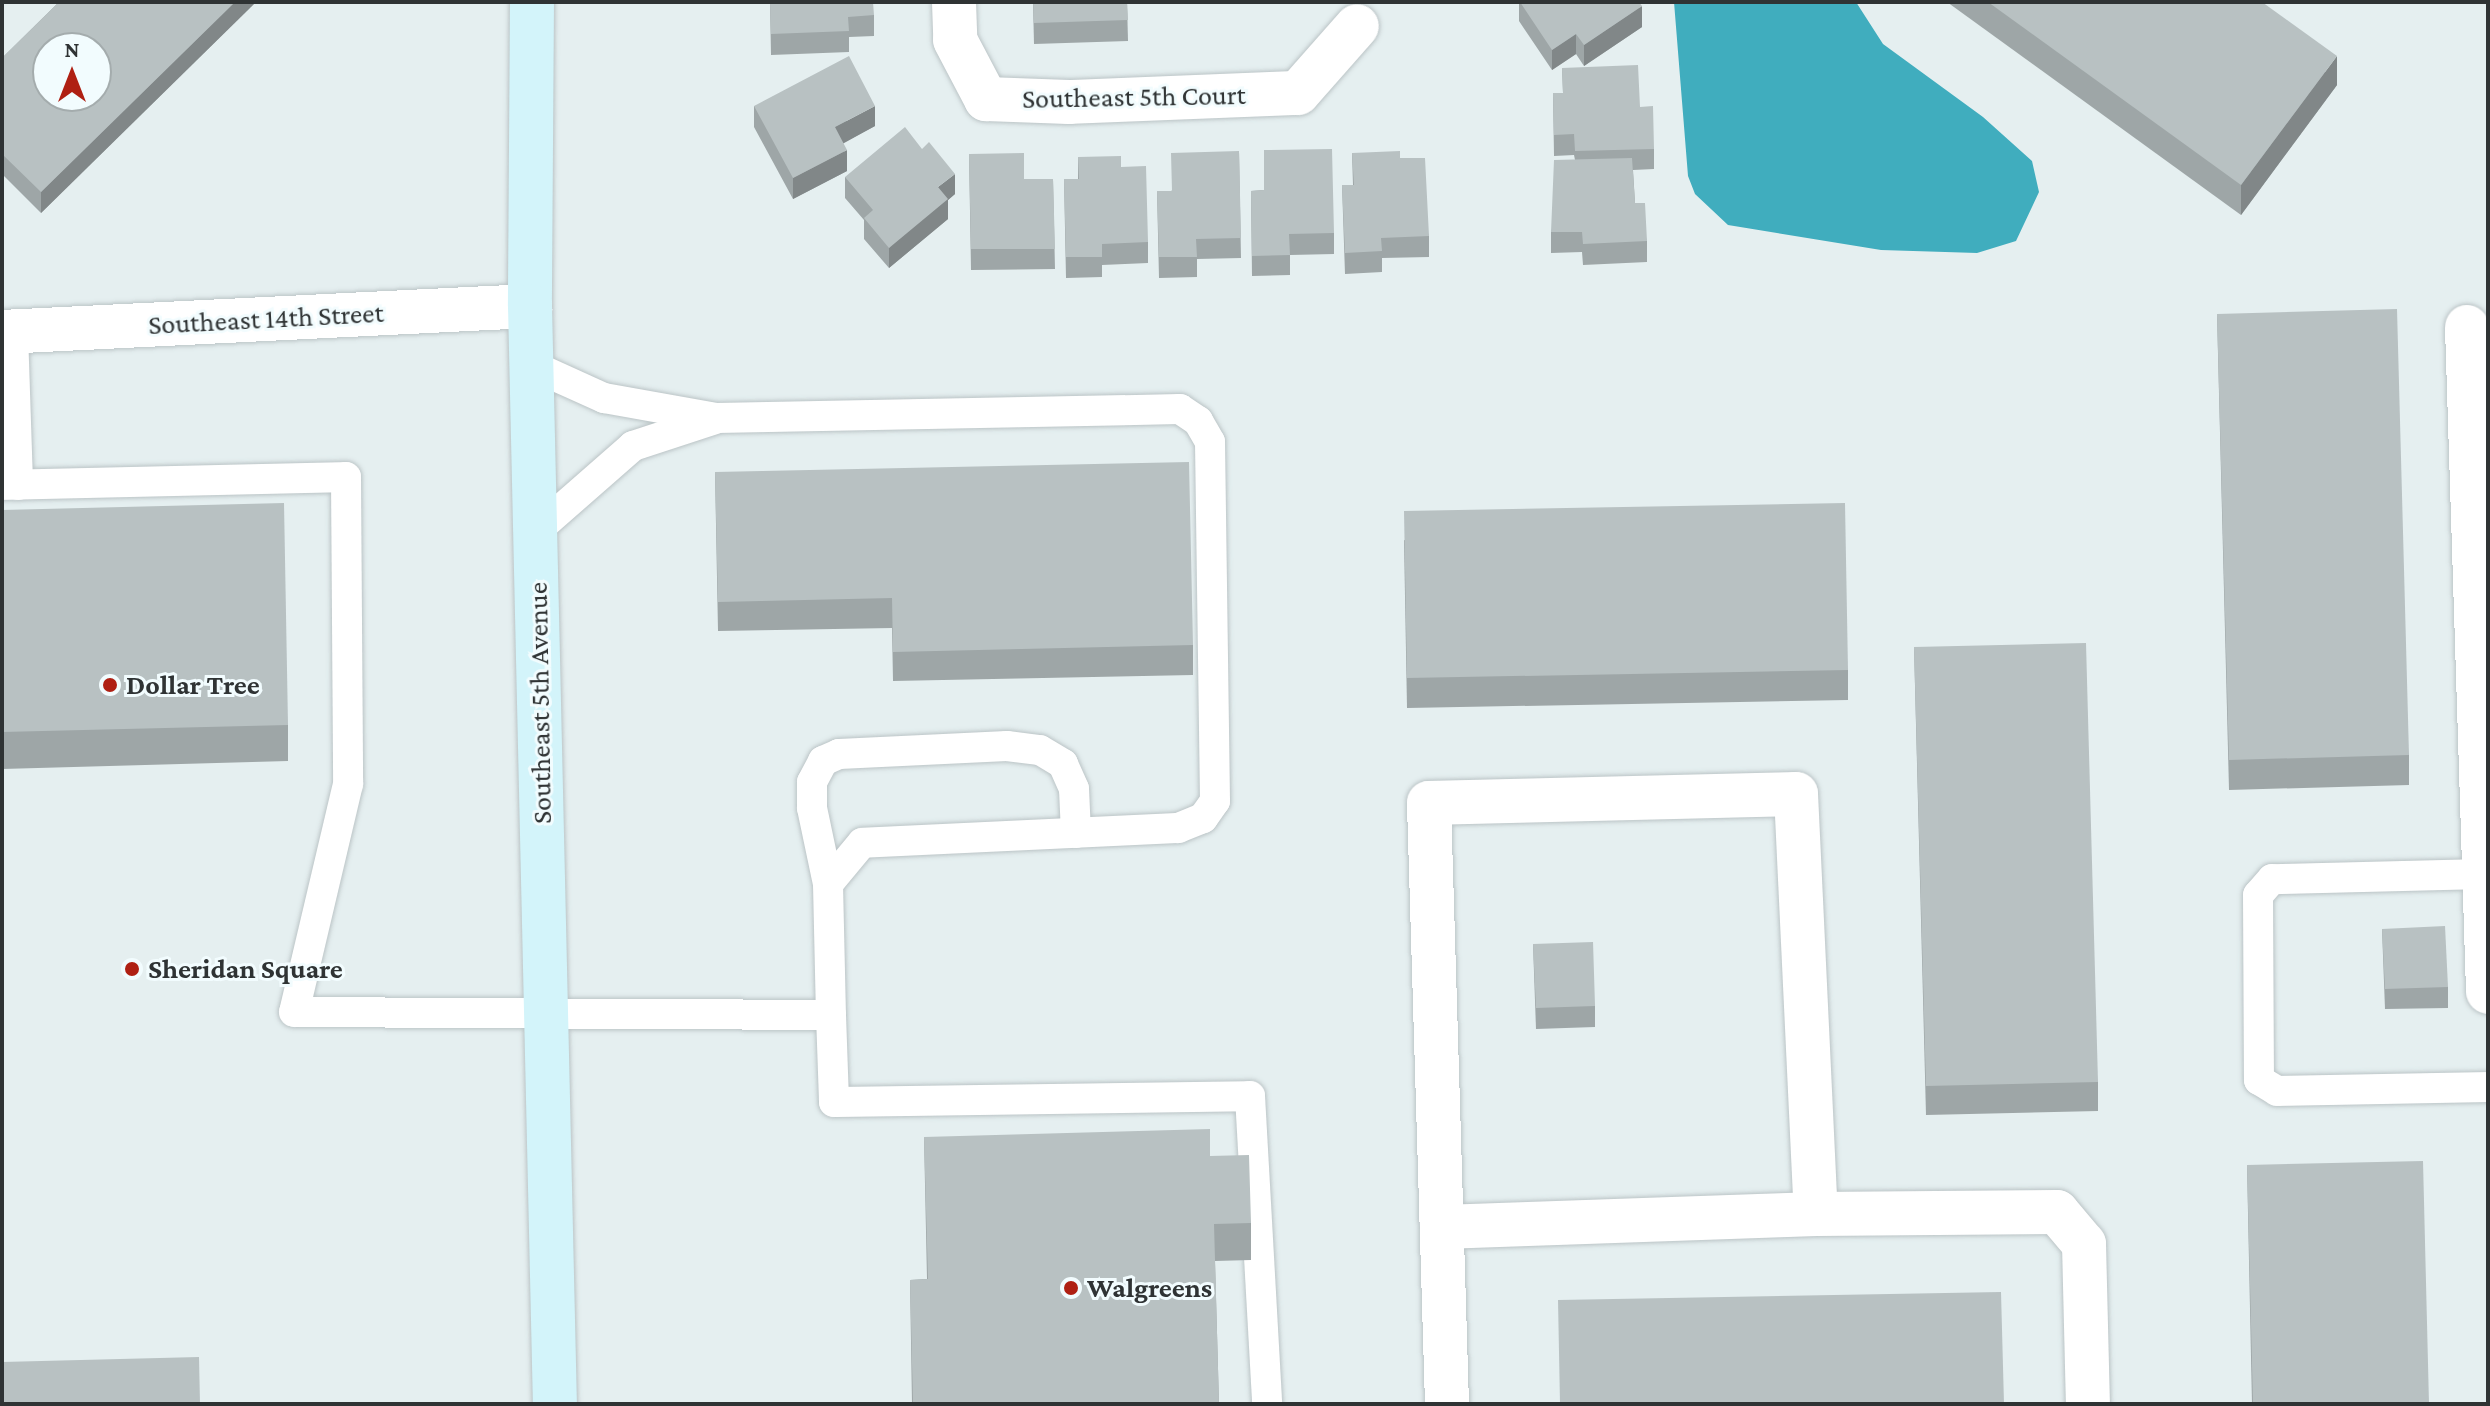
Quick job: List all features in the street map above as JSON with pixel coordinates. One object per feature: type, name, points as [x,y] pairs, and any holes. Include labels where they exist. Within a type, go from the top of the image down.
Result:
[{"type":"street","name":"Southeast 5th Avenue","points":[[532,2],[530,306],[555,1404]]},
{"type":"street","name":"Southeast 5th Court","points":[[954,2],[955,40],[986,99],[1069,102],[1298,93],[1357,26]]},
{"type":"street","name":"Southeast 14th Street","points":[[8,332],[530,306]]},
{"type":"street","points":[[2467,327],[2488,992]]},
{"type":"street","points":[[1447,1404],[1429,803],[1796,794],[1816,1214]]},
{"type":"street","points":[[1442,1227],[1816,1214],[2057,1212],[2084,1244],[2088,1404]]},
{"type":"lane","points":[[8,332],[10,485],[346,477],[348,784],[294,1012],[831,1015]]},
{"type":"lane","points":[[533,366],[604,398],[716,418],[1180,409],[1198,421],[1210,442],[1215,801],[1203,818],[1178,828],[862,843],[828,884]]},
{"type":"lane","points":[[536,531],[633,446],[716,418]]},
{"type":"lane","points":[[1076,833],[1074,789],[1063,764],[1040,750],[1007,746],[839,754],[823,761],[812,782],[812,808],[828,884],[834,1102],[1250,1096],[1267,1404]]},
{"type":"lane","points":[[2484,874],[2272,879],[2258,895],[2259,1080],[2277,1091],[2488,1087]]},
{"type":"water","points":[[1674,2],[1856,2],[1883,44],[1983,117],[2032,161],[2039,192],[2016,241],[1977,253],[1881,250],[1728,225],[1695,194],[1688,176]]},
{"type":"building","points":[[59,2],[235,2],[41,192],[2,154],[2,58]]},
{"type":"building","points":[[770,2],[873,2],[874,15],[848,17],[849,31],[771,34]]},
{"type":"building","points":[[1033,2],[1127,2],[1128,20],[1034,23]]},
{"type":"building","points":[[1520,2],[1639,2],[1642,6],[1584,45],[1576,34],[1552,50]]},
{"type":"building","points":[[1988,2],[2262,2],[2337,56],[2241,185]]},
{"type":"building","points":[[849,56],[875,106],[835,127],[847,150],[793,178],[754,106]]},
{"type":"building","points":[[1638,65],[1640,107],[1653,106],[1654,149],[1575,151],[1574,134],[1554,135],[1553,93],[1563,93],[1562,68]]},
{"type":"building","points":[[905,127],[922,149],[929,142],[955,174],[938,187],[948,199],[889,248],[864,218],[873,210],[845,177]]},
{"type":"building","points":[[1332,149],[1334,233],[1289,234],[1290,255],[1252,256],[1251,191],[1264,190],[1264,150]]},
{"type":"building","points":[[1239,151],[1241,238],[1196,239],[1197,257],[1159,257],[1157,191],[1172,191],[1171,153]]},
{"type":"building","points":[[1400,151],[1400,158],[1425,158],[1429,236],[1381,238],[1382,251],[1345,253],[1342,185],[1354,185],[1352,153]]},
{"type":"building","points":[[1024,153],[1024,179],[1053,179],[1055,249],[971,249],[969,154]]},
{"type":"building","points":[[1121,156],[1121,167],[1146,166],[1148,242],[1102,244],[1102,257],[1066,257],[1064,179],[1079,179],[1078,157]]},
{"type":"building","points":[[1632,158],[1635,203],[1645,203],[1647,241],[1583,244],[1582,232],[1551,232],[1554,160]]},
{"type":"building","points":[[2397,309],[2409,755],[2229,760],[2217,314]]},
{"type":"building","points":[[1189,462],[1193,645],[893,652],[892,598],[718,602],[715,472]]},
{"type":"building","points":[[284,503],[288,725],[2,732],[2,510]]},
{"type":"building","points":[[1845,503],[1848,670],[1407,678],[1404,511]]},
{"type":"building","points":[[2086,643],[2098,1082],[1926,1086],[1914,647]]},
{"type":"building","points":[[2445,926],[2448,987],[2385,989],[2382,929]]},
{"type":"building","points":[[1593,942],[1595,1006],[1536,1008],[1533,944]]},
{"type":"building","name":"Walgreens","points":[[1210,1129],[1210,1156],[1249,1155],[1251,1223],[1214,1224],[1219,1404],[913,1404],[910,1280],[928,1279],[924,1137]]},
{"type":"building","points":[[2423,1161],[2429,1404],[2253,1404],[2247,1165]]},
{"type":"building","points":[[2001,1292],[2004,1404],[1560,1404],[1558,1300]]},
{"type":"building","points":[[199,1357],[200,1404],[2,1404],[2,1362]]},
{"type":"place","name":"Dollar Tree","points":[[110,685]]},
{"type":"place","name":"Sheridan Square","points":[[132,969]]},
{"type":"place","name":"Walgreens","points":[[1071,1288]]}]
